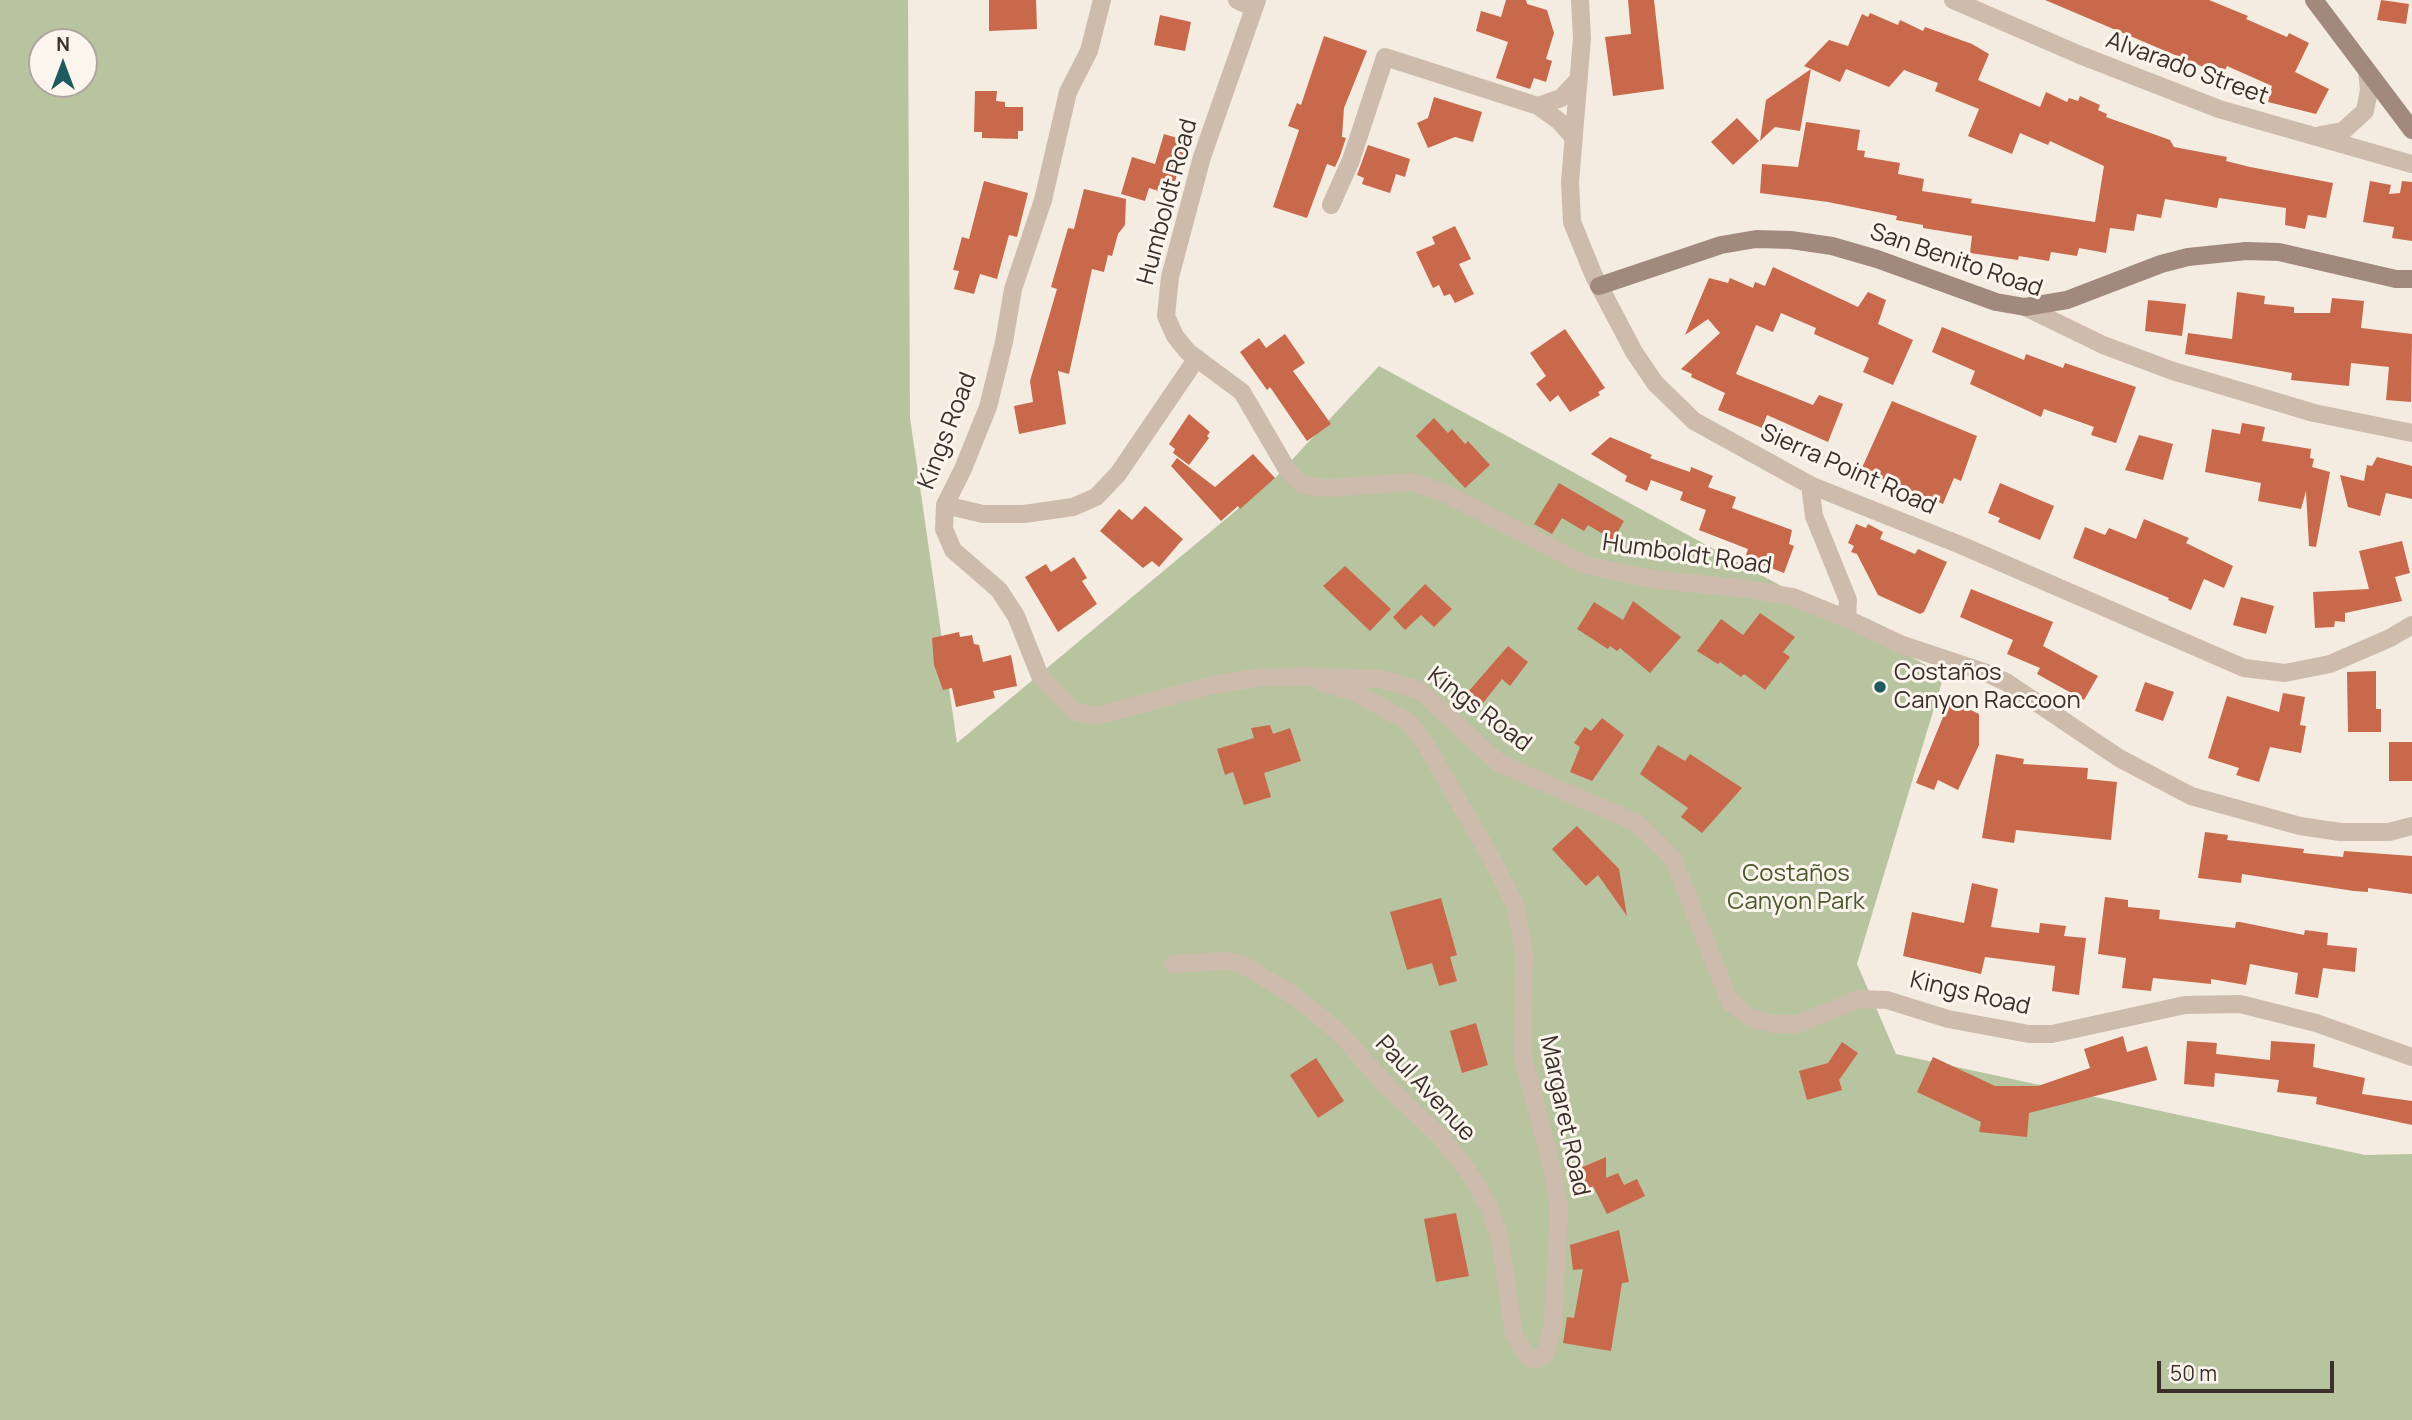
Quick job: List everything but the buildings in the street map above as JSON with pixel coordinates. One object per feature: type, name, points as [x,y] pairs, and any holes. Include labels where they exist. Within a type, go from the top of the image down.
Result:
[{"type":"street","name":"Kings Road","points":[[1102,0],[1089,51],[1068,92],[1043,200],[1013,289],[1004,342],[988,407],[945,505],[944,529],[953,550],[999,590],[1016,616],[1040,676],[1075,712],[1094,716],[1213,685],[1301,676],[1381,679],[1419,690],[1499,762],[1637,823],[1673,858],[1730,1002],[1751,1018],[1773,1024],[1798,1024],[1859,999],[1887,1000],[1948,1019],[2029,1034],[2052,1034],[2185,1005],[2239,1004],[2316,1023],[2412,1057]]},
{"type":"street","points":[[1237,0],[1256,4]]},
{"type":"street","name":"Sierra Point Road","points":[[1580,0],[1582,38],[1570,182],[1572,222],[1599,286],[1644,368],[1675,404],[1707,430],[1810,485],[1963,547],[2229,663],[2259,672],[2285,673],[2330,664],[2390,638],[2412,625]]},
{"type":"street","name":"Alvarado Street","points":[[1953,0],[2166,90],[2307,135],[2412,164]]},
{"type":"street","points":[[2314,0],[2412,130]]},
{"type":"street","name":"Humboldt Road","points":[[1256,4],[1202,158],[1170,277],[1166,308],[1168,323],[1181,344],[1242,392],[1288,471],[1302,485],[1328,488],[1413,482],[1446,494],[1585,565],[1651,579],[1776,593],[1847,618],[1900,644],[2006,682],[2139,770],[2191,796],[2300,825],[2340,832],[2382,832],[2412,826]]},
{"type":"street","points":[[1331,205],[1352,160],[1385,57],[1538,106],[1559,121],[1574,138]]},
{"type":"street","points":[[2307,135],[2334,134],[2356,122],[2368,103],[2367,71]]},
{"type":"street","points":[[1538,106],[1561,98],[1578,79]]},
{"type":"street","name":"San Benito Road","points":[[1599,286],[1721,245],[1756,239],[1791,240],[1855,252],[1958,290],[2025,307],[2103,345],[2173,371],[2314,413],[2412,433]]},
{"type":"street","points":[[2025,307],[2067,300],[2161,264],[2188,257],[2246,251],[2289,253],[2396,279],[2412,279]]},
{"type":"street","points":[[945,505],[984,514],[1024,514],[1073,507],[1096,497],[1125,466],[1196,358]]},
{"type":"street","points":[[1810,485],[1814,516],[1848,600],[1847,618]]},
{"type":"street","name":"Margaret Road","points":[[1301,676],[1356,693],[1410,723],[1487,851],[1516,907],[1524,954],[1523,1057],[1555,1182],[1559,1209],[1553,1324],[1545,1353],[1535,1360],[1528,1357]]},
{"type":"street","name":"Paul Avenue","points":[[1173,964],[1225,961],[1241,964],[1291,994],[1340,1035],[1387,1086],[1443,1139],[1475,1181],[1490,1210],[1500,1239],[1514,1335],[1528,1357]]},
{"type":"green space","name":"Costaños Canyon Park","points":[[0,0],[908,0],[910,418],[957,743],[1275,478],[1379,366],[1944,675],[1857,964],[1896,1054],[2365,1155],[2412,1154],[2412,1420],[0,1420]]},
{"type":"place","name":"Costaños Canyon Raccoon","points":[[1880,687]]}]
